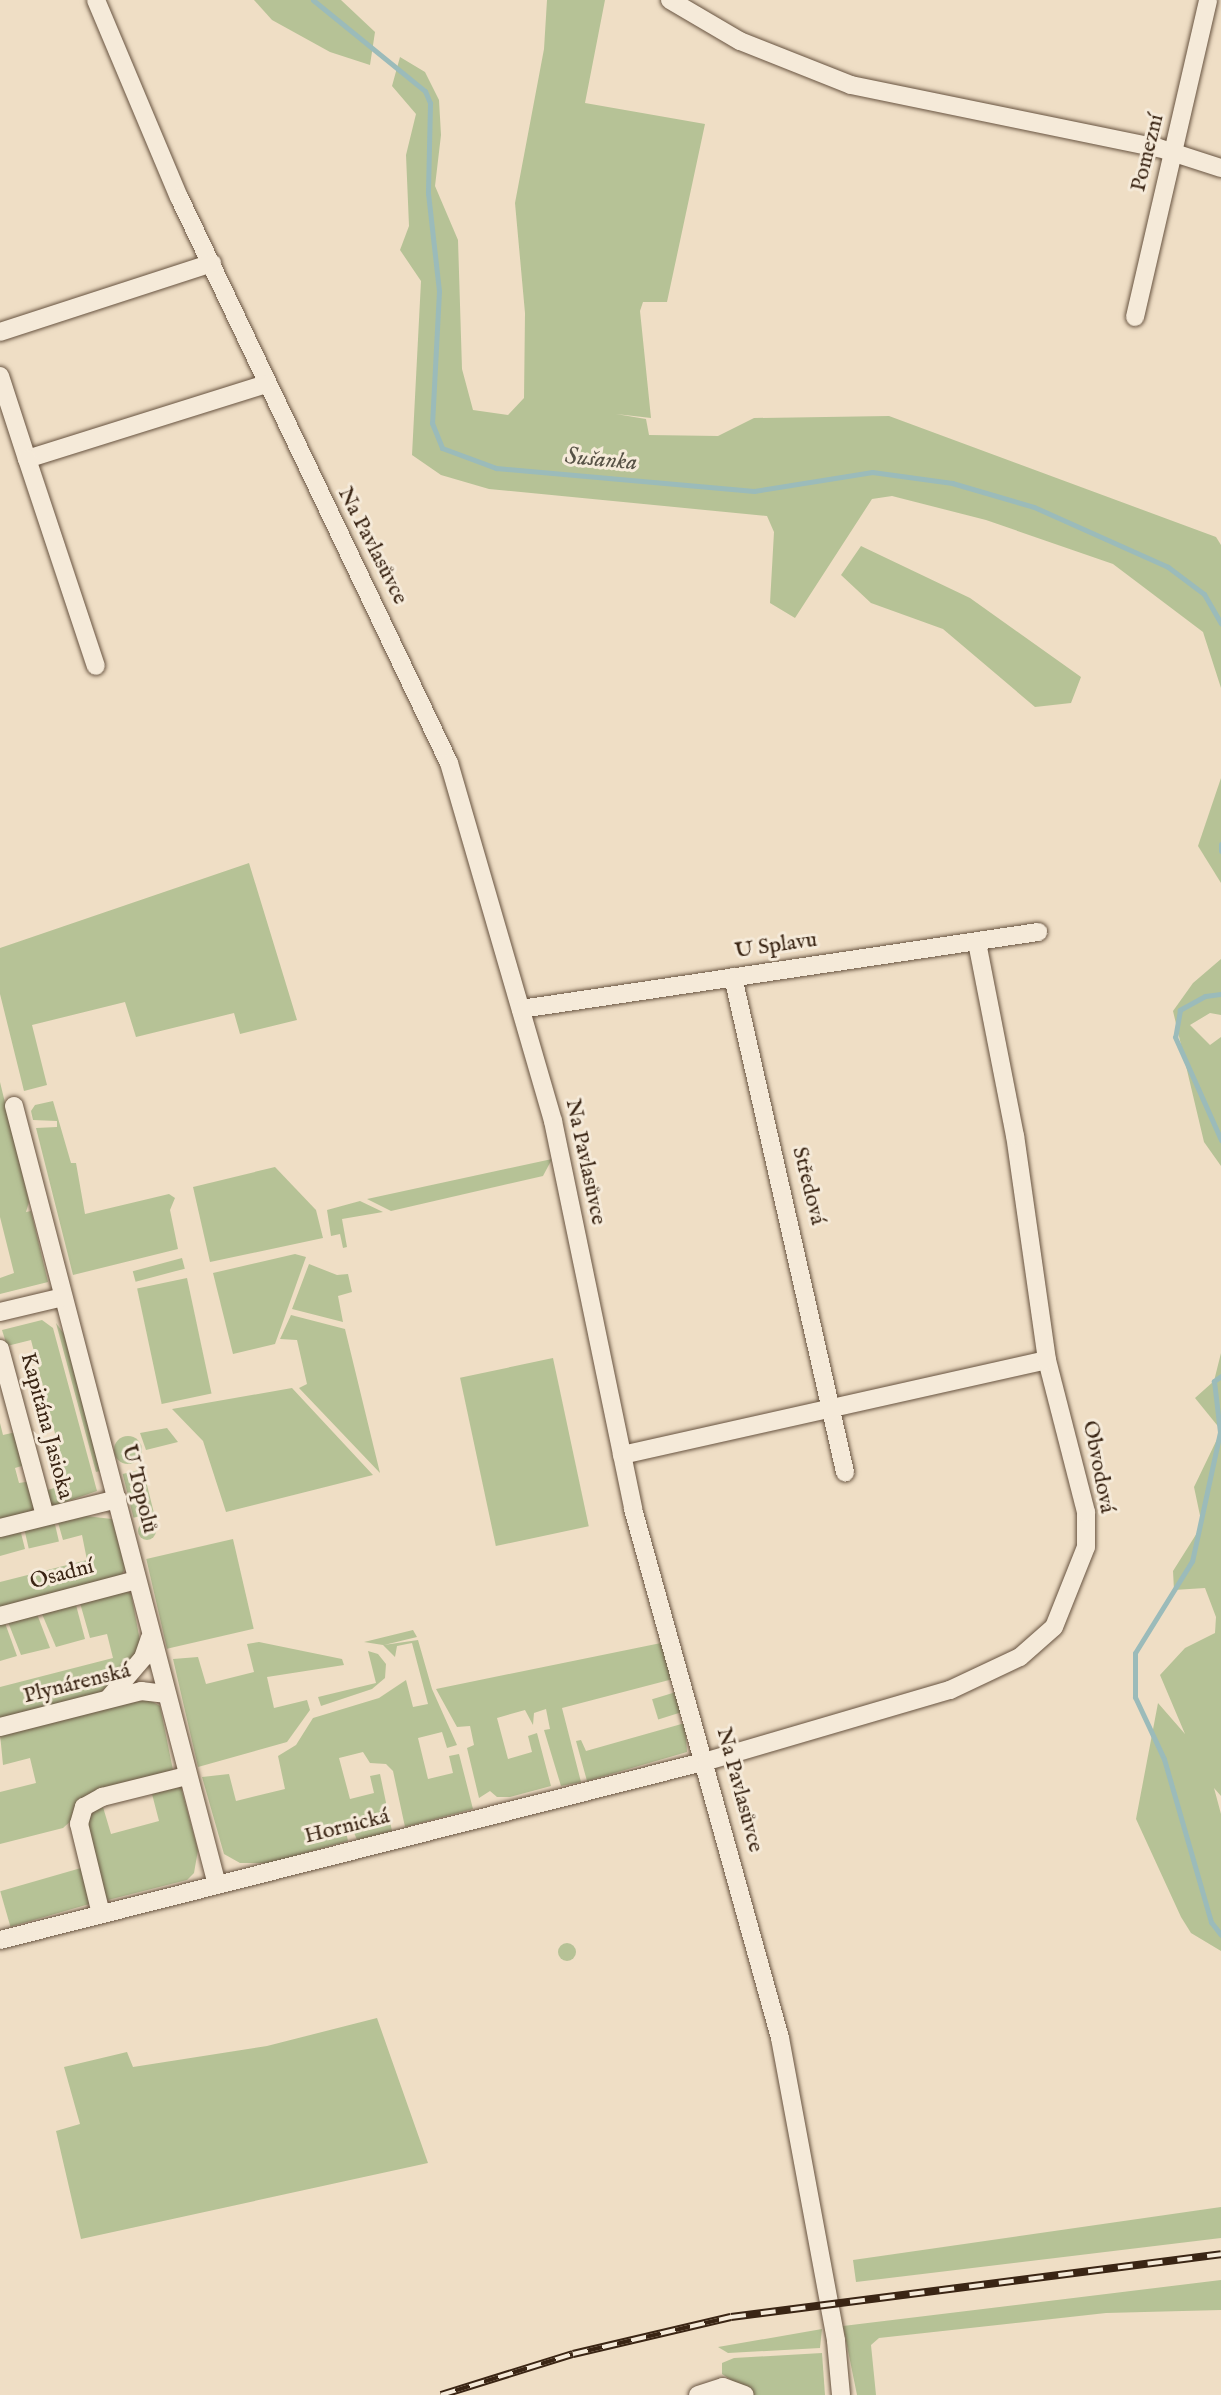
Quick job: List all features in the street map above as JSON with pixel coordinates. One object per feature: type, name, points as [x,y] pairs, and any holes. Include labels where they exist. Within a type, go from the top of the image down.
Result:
[{"type":"street","name":"Na Pavlasůvce","points":[[96,0],[267,384],[449,763],[553,1121],[622,1455],[780,2038],[836,2341],[841,2395]]},
{"type":"street","points":[[670,0],[740,41],[851,85],[1174,153],[1221,168]]},
{"type":"street","name":"Pomezní","points":[[1135,317],[1208,0]]},
{"type":"street","points":[[0,332],[212,263]]},
{"type":"street","points":[[0,376],[96,666]]},
{"type":"street","points":[[27,459],[267,384]]},
{"type":"street","name":"U Splavu","points":[[521,1009],[1038,932]]},
{"type":"street","name":"Obvodová","points":[[707,1761],[950,1690],[1020,1657],[1054,1627],[1086,1547],[1086,1512],[1047,1360],[1015,1136],[977,942]]},
{"type":"street","name":"Středová","points":[[733,977],[834,1407],[845,1472]]},
{"type":"street","name":"U Topolů","points":[[14,1106],[117,1499],[150,1638],[217,1885]]},
{"type":"street","points":[[0,1312],[63,1297]]},
{"type":"street","name":"Kapitána Jasioka","points":[[0,1349],[45,1516]]},
{"type":"street","points":[[622,1455],[1047,1360]]},
{"type":"street","points":[[0,1528],[117,1499]]},
{"type":"street","name":"Osadní","points":[[0,1616],[136,1580]]},
{"type":"street","points":[[108,1699],[143,1658],[150,1638]]},
{"type":"street","name":"Plynárenská","points":[[0,1727],[141,1691],[165,1694]]},
{"type":"street","name":"Hornická","points":[[0,1940],[707,1761]]},
{"type":"street","points":[[101,1914],[79,1824],[84,1807],[102,1797],[187,1776]]},
{"type":"street","points":[[698,2395],[723,2387],[745,2395]]},
{"type":"green space","points":[[254,0],[341,0],[375,32],[370,65],[330,52],[272,20]]},
{"type":"green space","points":[[547,0],[605,0],[585,103],[705,124],[667,302],[643,302],[640,311],[651,418],[616,414],[646,419],[649,435],[718,436],[754,418],[889,416],[1216,537],[1221,545],[1221,688],[1203,632],[1113,564],[986,520],[892,496],[872,499],[795,618],[770,603],[774,532],[767,516],[489,489],[441,475],[412,455],[421,281],[400,250],[409,226],[406,155],[416,114],[392,86],[400,57],[425,72],[439,100],[441,135],[435,186],[458,240],[462,369],[473,410],[508,415],[524,398],[525,313],[515,203],[544,49]]},
{"type":"green space","points":[[861,546],[970,598],[1081,677],[1071,703],[1035,707],[943,629],[871,603],[841,575]]},
{"type":"green space","points":[[1221,778],[1221,883],[1198,846]]},
{"type":"green space","points":[[249,863],[297,1020],[240,1034],[234,1013],[136,1037],[125,1002],[32,1025],[47,1085],[24,1091],[0,994],[0,948]]},
{"type":"green space","points":[[1221,959],[1221,1015],[1210,1013],[1190,1025],[1210,1045],[1221,1037],[1221,1166],[1204,1142],[1173,1011],[1193,983]]},
{"type":"green space","points":[[0,1082],[29,1202],[26,1212],[31,1211],[48,1282],[0,1294],[0,1278],[14,1273],[0,1217]]},
{"type":"green space","points":[[53,1101],[71,1163],[76,1163],[85,1214],[169,1194],[175,1198],[170,1210],[178,1249],[73,1275],[36,1128],[57,1127],[57,1121],[33,1120],[31,1111],[35,1105]]},
{"type":"green space","points":[[552,1159],[543,1176],[391,1211],[367,1199]]},
{"type":"green space","points":[[275,1167],[316,1210],[323,1238],[210,1262],[193,1187]]},
{"type":"green space","points":[[360,1201],[383,1212],[342,1219],[347,1247],[343,1248],[340,1234],[331,1236],[327,1210]]},
{"type":"green space","points":[[295,1254],[306,1257],[275,1344],[233,1354],[213,1273]]},
{"type":"green space","points":[[182,1258],[185,1269],[136,1282],[133,1271]]},
{"type":"green space","points":[[309,1264],[337,1275],[348,1274],[352,1292],[338,1296],[343,1322],[292,1309]]},
{"type":"green space","points":[[187,1278],[212,1393],[162,1404],[137,1289]]},
{"type":"green space","points":[[291,1315],[345,1329],[380,1473],[299,1388],[307,1384],[297,1340],[280,1339]]},
{"type":"green space","points":[[42,1320],[53,1328],[97,1491],[48,1508],[44,1491],[68,1484],[31,1340],[7,1346],[2,1330]]},
{"type":"green space","points":[[56,1323],[64,1334],[100,1471],[96,1472]]},
{"type":"green space","points":[[1221,1353],[1221,1430],[1195,1398],[1214,1381]]},
{"type":"green space","points":[[553,1358],[589,1526],[496,1546],[460,1378]]},
{"type":"green space","points":[[292,1388],[373,1475],[226,1512],[203,1441],[172,1409]]},
{"type":"green space","points":[[0,1423],[3,1435],[16,1432],[25,1465],[15,1468],[19,1483],[32,1481],[40,1512],[0,1522]]},
{"type":"green space","points":[[167,1428],[178,1442],[146,1450],[140,1433]]},
{"type":"green space","points":[[1221,1431],[1221,1796],[1214,1788],[1221,1814],[1221,1951],[1191,1933],[1136,1819],[1158,1703],[1185,1734],[1160,1675],[1185,1648],[1215,1633],[1216,1617],[1205,1588],[1174,1590],[1173,1571],[1202,1525],[1194,1487]]},
{"type":"green space","points":[[128,1436],[138,1440],[142,1450],[138,1460],[128,1464],[118,1460],[114,1450],[118,1440]]},
{"type":"green space","points":[[143,1469],[154,1513],[134,1518],[123,1474]]},
{"type":"green space","points":[[77,1515],[112,1519],[125,1568],[121,1578],[0,1611],[0,1582],[87,1560],[82,1535],[63,1540],[57,1519]]},
{"type":"green space","points":[[54,1520],[59,1541],[29,1548],[24,1527]]},
{"type":"green space","points":[[147,1522],[156,1531],[147,1540],[138,1531]]},
{"type":"green space","points":[[20,1529],[25,1549],[0,1556],[0,1534]]},
{"type":"green space","points":[[233,1539],[254,1629],[167,1649],[146,1559]]},
{"type":"green space","points":[[125,1591],[131,1593],[141,1646],[107,1691],[0,1721],[0,1687],[113,1658],[107,1634],[90,1638],[80,1603]]},
{"type":"green space","points":[[76,1605],[85,1639],[56,1647],[42,1614]]},
{"type":"green space","points":[[37,1614],[50,1648],[21,1655],[8,1622]]},
{"type":"green space","points":[[5,1623],[17,1656],[0,1661],[0,1624]]},
{"type":"green space","points":[[413,1630],[417,1637],[384,1645],[418,1640],[432,1689],[457,1745],[447,1748],[442,1732],[418,1738],[428,1779],[453,1773],[449,1756],[459,1754],[473,1809],[405,1827],[393,1771],[386,1764],[370,1763],[363,1752],[339,1758],[350,1799],[374,1793],[370,1776],[380,1774],[392,1831],[357,1840],[353,1830],[346,1832],[348,1841],[269,1863],[240,1863],[224,1854],[202,1777],[229,1774],[236,1801],[285,1789],[278,1756],[296,1745],[313,1718],[379,1698],[406,1680],[413,1707],[428,1704],[412,1643],[397,1646],[395,1657],[383,1645],[364,1642]]},
{"type":"green space","points":[[259,1642],[342,1659],[344,1665],[267,1677],[274,1708],[307,1700],[310,1710],[287,1742],[198,1767],[173,1659],[198,1657],[206,1684],[254,1672],[247,1644]]},
{"type":"green space","points":[[661,1643],[673,1679],[562,1708],[581,1782],[561,1786],[544,1730],[550,1729],[546,1709],[534,1713],[533,1725],[525,1710],[497,1718],[508,1759],[532,1752],[528,1736],[537,1733],[551,1786],[510,1797],[497,1797],[490,1791],[479,1798],[467,1748],[474,1745],[470,1726],[457,1727],[436,1689]]},
{"type":"green space","points":[[368,1651],[378,1654],[386,1664],[385,1678],[372,1689],[321,1706],[318,1697],[376,1683]]},
{"type":"green space","points":[[676,1692],[682,1712],[658,1719],[652,1699]]},
{"type":"green space","points":[[148,1699],[160,1706],[173,1770],[75,1805],[73,1819],[63,1828],[0,1844],[0,1792],[36,1783],[30,1758],[3,1765],[0,1734]]},
{"type":"green space","points":[[685,1723],[687,1752],[587,1781],[576,1741],[581,1740],[586,1751]]},
{"type":"green space","points":[[181,1787],[198,1850],[194,1873],[187,1880],[108,1900],[102,1895],[85,1815],[103,1807],[111,1834],[159,1821],[152,1794]]},
{"type":"green space","points":[[81,1868],[91,1904],[10,1927],[0,1891]]},
{"type":"green space","points":[[563,1943],[571,1943],[576,1952],[574,1959],[563,1961],[558,1956],[558,1948]]},
{"type":"green space","points":[[377,2018],[428,2163],[81,2239],[56,2131],[80,2124],[64,2067],[127,2052],[133,2067],[267,2046]]},
{"type":"green space","points":[[1221,2207],[1221,2238],[856,2282],[853,2260]]},
{"type":"green space","points":[[1221,2280],[1221,2310],[1106,2313],[879,2338],[871,2345],[876,2395],[857,2395],[843,2326]]},
{"type":"green space","points":[[822,2329],[820,2348],[728,2353],[718,2347]]},
{"type":"green space","points":[[822,2353],[825,2395],[754,2395],[722,2374],[722,2363],[734,2358]]},
{"type":"waterway","name":"Sušanka","points":[[313,0],[425,91],[430,103],[428,193],[439,291],[432,423],[442,448],[496,468],[754,491],[872,472],[952,483],[1034,507],[1168,567],[1204,594],[1221,623]]},
{"type":"waterway","name":"Sušanka","points":[[1221,844],[1221,851]]},
{"type":"waterway","points":[[1221,994],[1205,996],[1180,1010],[1175,1037],[1221,1140]]},
{"type":"waterway","points":[[1221,1376],[1214,1381],[1220,1432],[1192,1561],[1135,1653],[1135,1697],[1164,1759],[1211,1922],[1221,1935]]},
{"type":"railway","points":[[441,2395],[573,2354],[731,2317],[1221,2254]]}]
